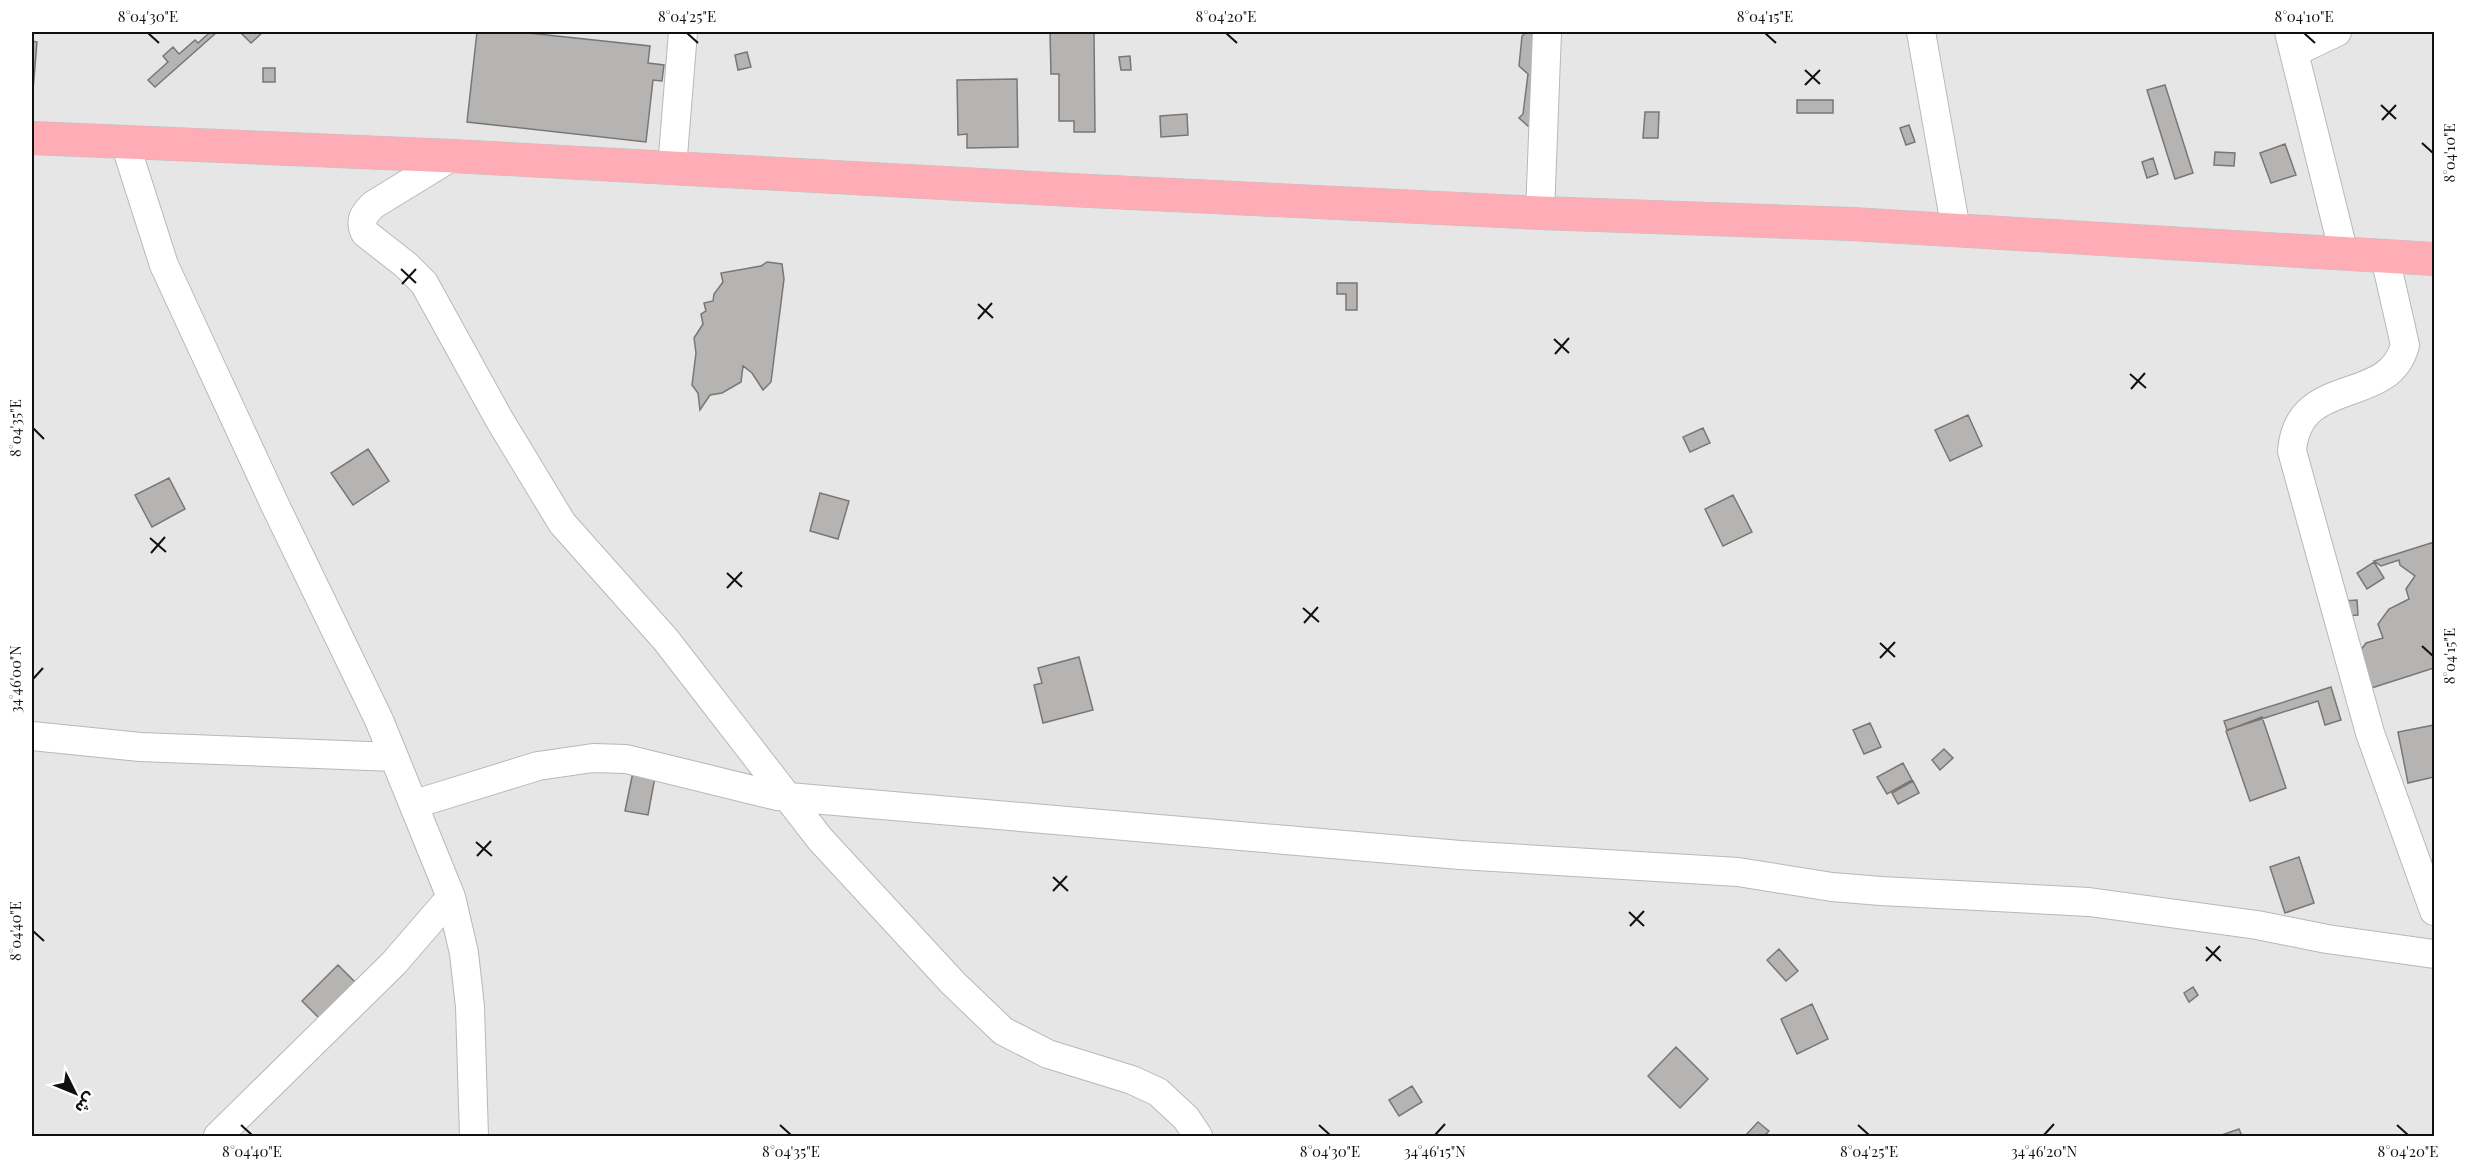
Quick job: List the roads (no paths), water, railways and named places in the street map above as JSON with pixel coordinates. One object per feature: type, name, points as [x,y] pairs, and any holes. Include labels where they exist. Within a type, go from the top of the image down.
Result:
[{"type":"main road","points":[[33,139],[124,140],[1540,213],[1956,230],[2434,259]]},
{"type":"street","points":[[672,168],[683,32]]},
{"type":"street","points":[[1540,213],[1547,32]]},
{"type":"street","points":[[1921,32],[1956,230]]},
{"type":"street","points":[[2337,32],[2292,42],[2344,254]]},
{"type":"street","points":[[124,140],[164,265],[394,757],[451,897],[464,953],[470,1007],[474,1137]]},
{"type":"street","points":[[453,156],[373,205],[362,219],[365,233],[406,265],[424,283],[499,419],[562,523],[666,640],[828,848],[953,983],[1002,1031],[1048,1054],[1132,1080],[1158,1092],[1186,1118],[1198,1137]]},
{"type":"street","points":[[2385,257],[2405,345],[2402,357],[2392,370],[2378,380],[2320,402],[2307,411],[2298,422],[2292,451],[2370,733],[2434,911]]},
{"type":"street","points":[[32,736],[140,747],[394,757]]},
{"type":"street","points":[[415,804],[538,766],[593,758],[626,759],[787,797],[1460,855],[1726,871],[1881,891],[2089,902],[2258,925],[2327,939],[2434,954]]},
{"type":"street","points":[[218,1137],[394,963],[451,897]]}]
